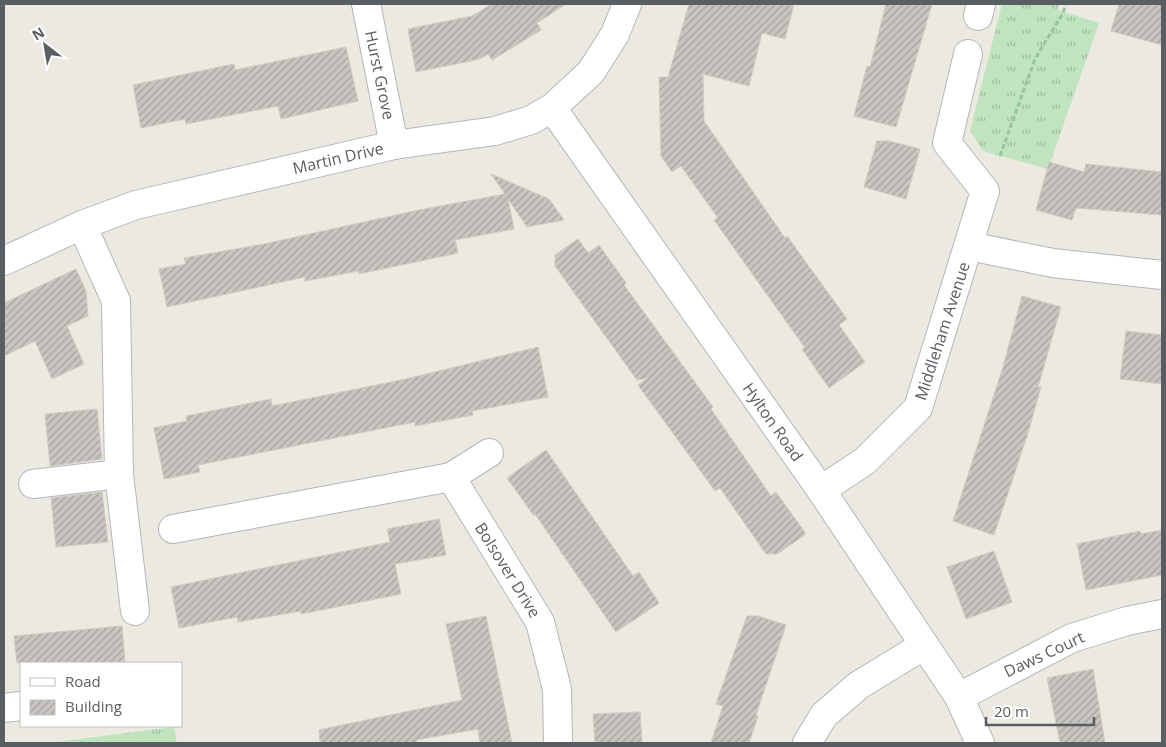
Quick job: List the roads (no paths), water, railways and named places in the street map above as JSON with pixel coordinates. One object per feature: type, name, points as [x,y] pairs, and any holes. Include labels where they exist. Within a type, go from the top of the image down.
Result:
[{"type":"street","name":"Hurst Grove","points":[[366,4],[394,145]]},
{"type":"street","name":"Martin Drive","points":[[4,261],[82,225],[136,205],[394,145],[495,131],[530,120],[552,108],[591,72],[615,34],[628,4]]},
{"type":"street","name":"Middleham Avenue","points":[[821,490],[865,462],[918,408],[985,191],[948,143],[968,54]]},
{"type":"street","name":"Hylton Road","points":[[552,108],[821,490],[923,646],[959,697],[980,743]]},
{"type":"street","points":[[82,225],[116,301],[119,474],[135,611]]},
{"type":"street","name":"Middleham Avenue","points":[[969,246],[1053,263],[1162,275]]},
{"type":"street","points":[[173,530],[309,502],[450,477],[489,453]]},
{"type":"street","points":[[32,484],[119,474]]},
{"type":"street","name":"Bolsover Drive","points":[[450,477],[540,622],[557,689],[558,743]]},
{"type":"street","name":"Daws Court","points":[[959,697],[1072,638],[1127,621],[1162,614]]},
{"type":"street","points":[[807,743],[824,715],[858,685],[923,646]]},
{"type":"street","points":[[4,708],[20,706]]}]
